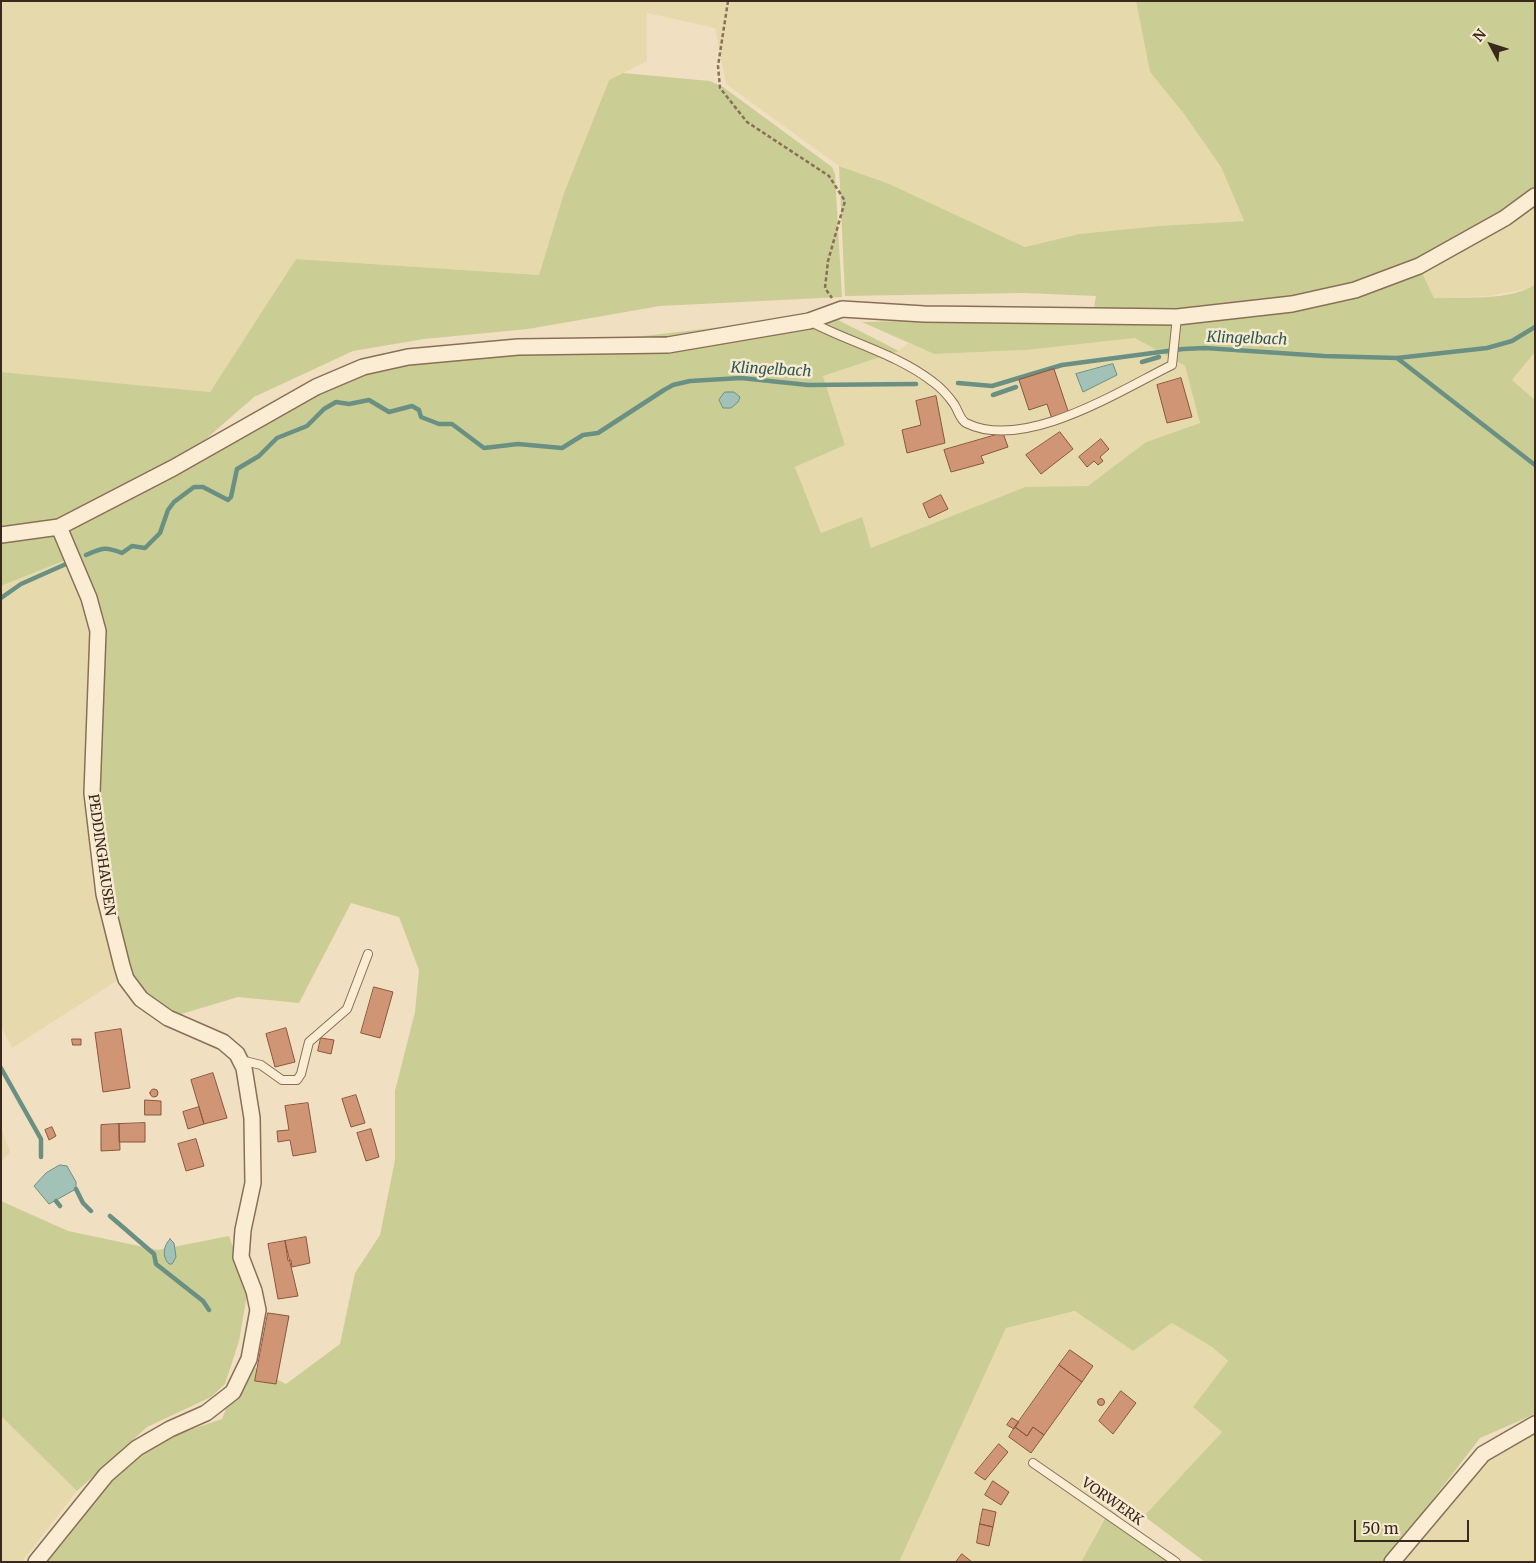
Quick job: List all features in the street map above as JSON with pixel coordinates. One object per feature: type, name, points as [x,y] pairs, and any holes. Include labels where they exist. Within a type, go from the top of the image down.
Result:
[{"type":"street","points":[[1,536],[59,527],[173,468],[316,387],[363,367],[408,357],[518,347],[668,344],[809,321],[842,309],[943,315],[1177,317],[1292,304],[1355,290],[1419,266],[1505,218],[1535,196]]},
{"type":"street","name":"PEDDINGHAUSEN","points":[[36,1562],[106,1474],[137,1448],[170,1429],[206,1413],[233,1392],[249,1359],[258,1310],[254,1291],[241,1257],[243,1230],[253,1183],[252,1118],[244,1068],[237,1054],[223,1042],[168,1018],[141,999],[126,979],[122,966],[104,894],[92,794],[98,631],[90,598],[59,527]]},
{"type":"street","points":[[1392,1562],[1483,1454],[1535,1424]]},
{"type":"lane","points":[[809,321],[856,340],[934,382],[953,402],[964,422],[986,431],[1034,427],[1060,420],[1172,366],[1177,317]]},
{"type":"lane","points":[[240,1060],[261,1065],[282,1080],[297,1080],[301,1074],[309,1042],[347,1009],[368,954]]},
{"type":"lane","name":"VORWERK","points":[[1033,1463],[1176,1562]]},
{"type":"path","points":[[728,1],[718,66],[720,88],[747,122],[829,176],[845,201],[828,261],[824,288],[842,309]]},
{"type":"shaded area","points":[[1,1],[1136,1],[1150,72],[1184,114],[1221,167],[1244,221],[1158,226],[1079,234],[1025,247],[887,183],[839,166],[726,84],[715,28],[647,13],[647,61],[609,80],[564,193],[539,275],[296,259],[210,392],[1,372]]},
{"type":"shaded area","points":[[1535,195],[1535,284],[1528,289],[1489,296],[1434,298],[1419,266]]},
{"type":"shaded area","points":[[1135,338],[1185,366],[1200,423],[1146,442],[1088,487],[1025,487],[871,548],[821,533],[795,467],[845,445],[823,376],[899,351],[908,343],[934,354],[1027,350]]},
{"type":"shaded area","points":[[1535,352],[1535,400],[1512,380]]},
{"type":"shaded area","points":[[71,558],[92,636],[87,727],[88,800],[121,978],[12,1048],[1,1027],[1,586]]},
{"type":"shaded area","points":[[1,1128],[10,1152],[1,1162]]},
{"type":"shaded area","points":[[1076,1311],[1133,1351],[1172,1323],[1212,1347],[1228,1362],[1193,1407],[1222,1432],[1144,1516],[1117,1493],[1081,1562],[899,1562],[1006,1328]]},
{"type":"shaded area","points":[[1,1416],[77,1491],[22,1562],[1,1562]]},
{"type":"shaded area","points":[[1535,1428],[1535,1562],[1397,1562],[1483,1454]]},
{"type":"green space","points":[[1136,1],[1535,1],[1535,195],[1419,266],[1434,298],[1501,296],[1526,289],[1535,284],[1535,352],[1512,380],[1535,400],[1535,1414],[1480,1438],[1408,1532],[1382,1562],[1205,1562],[1144,1516],[1222,1432],[1193,1407],[1228,1361],[1212,1347],[1172,1323],[1133,1351],[1075,1311],[1006,1328],[899,1562],[36,1562],[137,1448],[222,1419],[237,1380],[246,1363],[286,1384],[340,1344],[355,1273],[380,1235],[395,1160],[395,1091],[415,1012],[419,970],[399,917],[351,903],[299,1003],[238,997],[168,1018],[126,979],[92,793],[98,631],[71,558],[1,586],[1,372],[210,392],[296,259],[539,275],[564,193],[609,80],[623,73],[710,81],[723,87],[832,167],[835,174],[842,297],[660,306],[528,329],[424,339],[353,351],[254,397],[175,466],[364,371],[392,365],[739,325],[838,320],[899,351],[823,376],[845,445],[795,467],[821,533],[862,517],[871,548],[1025,487],[1088,486],[1146,442],[1200,423],[1185,366],[1135,338],[1027,350],[934,354],[862,322],[1026,318],[1092,320],[1096,296],[1024,293],[845,296],[839,166],[887,183],[1025,247],[1079,234],[1158,226],[1244,221],[1221,167],[1184,114],[1150,72]]},
{"type":"green space","points":[[1,1201],[68,1231],[158,1250],[229,1236],[248,1289],[239,1341],[225,1384],[211,1397],[147,1427],[77,1491],[1,1416]]},
{"type":"green space","points":[[1110,1509],[1175,1562],[1081,1562]]},
{"type":"water","points":[[1113,364],[1117,375],[1083,392],[1076,374]]},
{"type":"water","points":[[725,392],[734,392],[740,397],[738,402],[731,408],[723,408],[719,400]]},
{"type":"water","points":[[60,1165],[67,1166],[76,1182],[76,1189],[49,1204],[34,1186],[46,1173]]},
{"type":"water","points":[[170,1239],[174,1243],[176,1257],[172,1264],[169,1264],[164,1255],[166,1245]]},
{"type":"building","points":[[1054,369],[1069,414],[1052,419],[1047,404],[1029,410],[1019,380]]},
{"type":"building","points":[[1181,378],[1192,417],[1167,423],[1157,385]]},
{"type":"building","points":[[936,396],[945,443],[907,453],[902,430],[921,425],[916,401]]},
{"type":"building","points":[[1060,432],[1073,449],[1041,474],[1026,455]]},
{"type":"building","points":[[1003,433],[1008,447],[981,456],[984,463],[951,472],[944,450]]},
{"type":"building","points":[[1101,439],[1109,449],[1100,457],[1103,461],[1098,465],[1094,461],[1087,467],[1079,457]]},
{"type":"building","points":[[941,495],[948,509],[929,518],[923,504]]},
{"type":"building","points":[[374,987],[393,992],[380,1038],[361,1033]]},
{"type":"building","points":[[286,1028],[295,1062],[275,1067],[266,1034]]},
{"type":"building","points":[[121,1029],[130,1088],[103,1092],[95,1033]]},
{"type":"building","points":[[321,1038],[334,1040],[331,1054],[318,1051]]},
{"type":"building","points":[[72,1039],[81,1039],[81,1045],[73,1045]]},
{"type":"building","points":[[213,1073],[227,1118],[204,1124],[191,1080]]},
{"type":"building","points":[[154,1089],[158,1093],[154,1097],[150,1093]]},
{"type":"building","points":[[356,1095],[365,1123],[351,1127],[342,1099]]},
{"type":"building","points":[[145,1100],[161,1101],[161,1115],[145,1115]]},
{"type":"building","points":[[308,1103],[316,1152],[293,1156],[290,1140],[278,1142],[277,1131],[289,1130],[285,1106]]},
{"type":"building","points":[[199,1107],[204,1124],[188,1129],[183,1112]]},
{"type":"building","points":[[145,1123],[145,1142],[119,1142],[119,1124]]},
{"type":"building","points":[[119,1124],[120,1150],[101,1151],[101,1125]]},
{"type":"building","points":[[52,1127],[56,1136],[49,1140],[45,1130]]},
{"type":"building","points":[[371,1129],[379,1157],[366,1161],[357,1133]]},
{"type":"building","points":[[196,1139],[204,1166],[186,1171],[178,1144]]},
{"type":"building","points":[[306,1237],[310,1263],[292,1267],[291,1260],[288,1261],[285,1241]]},
{"type":"building","points":[[285,1241],[298,1296],[278,1299],[268,1244]]},
{"type":"building","points":[[268,1313],[289,1316],[276,1384],[255,1381]]},
{"type":"building","points":[[1070,1350],[1093,1366],[1082,1382],[1059,1365]]},
{"type":"building","points":[[1059,1365],[1082,1382],[1044,1435],[1033,1427],[1027,1436],[1015,1427]]},
{"type":"building","points":[[1121,1391],[1136,1403],[1113,1434],[1099,1421]]},
{"type":"building","points":[[1101,1398],[1105,1402],[1101,1406],[1097,1402]]},
{"type":"building","points":[[1012,1418],[1019,1422],[1014,1429],[1007,1425]]},
{"type":"building","points":[[1015,1427],[1027,1436],[1033,1427],[1044,1435],[1031,1453],[1009,1437]]},
{"type":"building","points":[[999,1444],[1008,1452],[985,1480],[975,1473]]},
{"type":"building","points":[[993,1481],[1009,1492],[1001,1505],[985,1495]]},
{"type":"building","points":[[983,1509],[996,1512],[993,1527],[980,1524]]},
{"type":"building","points":[[980,1524],[993,1527],[989,1546],[977,1543]]},
{"type":"building","points":[[962,1554],[972,1562],[956,1562]]},
{"type":"waterway","name":"Klingelbach","points":[[958,383],[992,386],[1062,365],[1183,349],[1205,348],[1324,356],[1397,358],[1487,348],[1512,341],[1535,327]]},
{"type":"waterway","points":[[1142,362],[1159,357]]},
{"type":"waterway","points":[[1397,358],[1535,465]]},
{"type":"waterway","name":"Klingelbach","points":[[86,555],[104,549],[111,549],[122,553],[132,546],[145,548],[160,533],[168,510],[174,502],[194,487],[203,487],[228,500],[231,497],[237,469],[259,456],[277,438],[307,426],[324,409],[336,402],[349,404],[369,400],[389,412],[412,406],[419,410],[421,417],[439,424],[452,424],[484,448],[518,444],[562,448],[583,435],[598,433],[673,385],[690,381],[741,378],[808,385],[916,384]]},
{"type":"waterway","points":[[993,395],[1016,387]]},
{"type":"waterway","name":"Klingelbach","points":[[1,598],[21,584],[66,564]]},
{"type":"waterway","points":[[1,1068],[41,1139],[41,1157]]},
{"type":"waterway","points":[[76,1189],[83,1203],[91,1211]]},
{"type":"waterway","points":[[56,1201],[60,1206]]},
{"type":"waterway","points":[[110,1216],[154,1254],[156,1264],[203,1301],[209,1310]]}]
